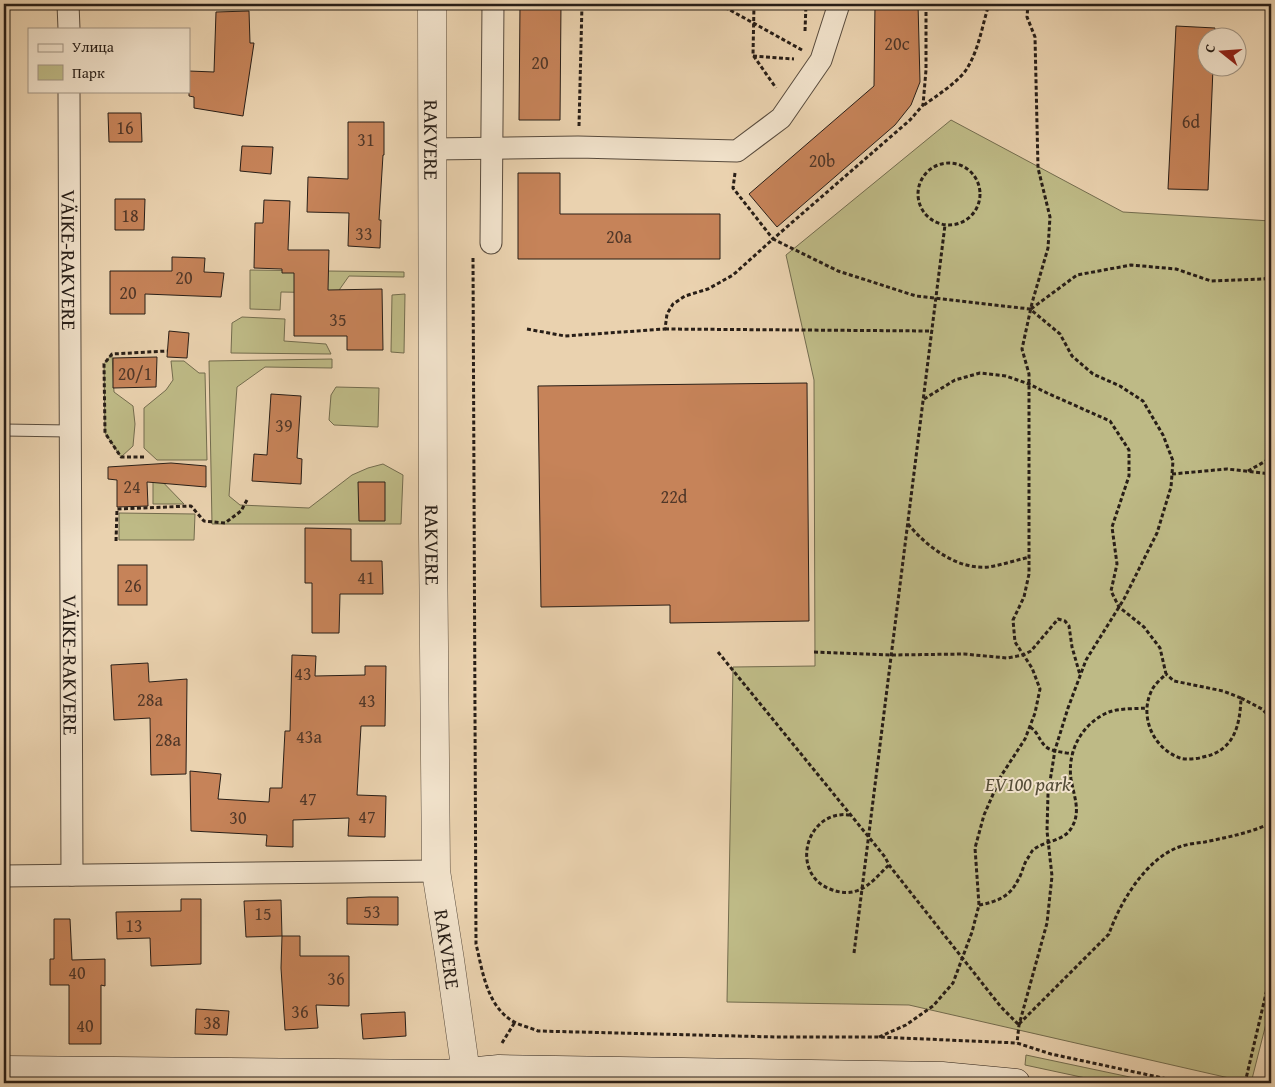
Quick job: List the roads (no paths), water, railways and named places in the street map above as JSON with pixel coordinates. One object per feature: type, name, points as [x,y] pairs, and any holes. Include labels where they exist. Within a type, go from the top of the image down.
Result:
[{"type":"street","points":[[68,4],[68,28]]},
{"type":"street","name":"RAKVERE","points":[[432,4],[432,534],[436,871],[467,1078]]},
{"type":"street","points":[[491,242],[493,4]]},
{"type":"street","points":[[432,149],[578,147],[737,152],[781,118],[789,106],[839,4]]},
{"type":"street","name":"VÄIKE-RAKVERE","points":[[69,92],[72,875]]},
{"type":"street","points":[[4,876],[436,871]]},
{"type":"street","points":[[13,1075],[467,1078],[499,1069],[759,1079],[942,1076],[1016,1083]]},
{"type":"lane","points":[[4,430],[69,431]]},
{"type":"park label","name":"EV100 park","points":[[1028,783]]}]
